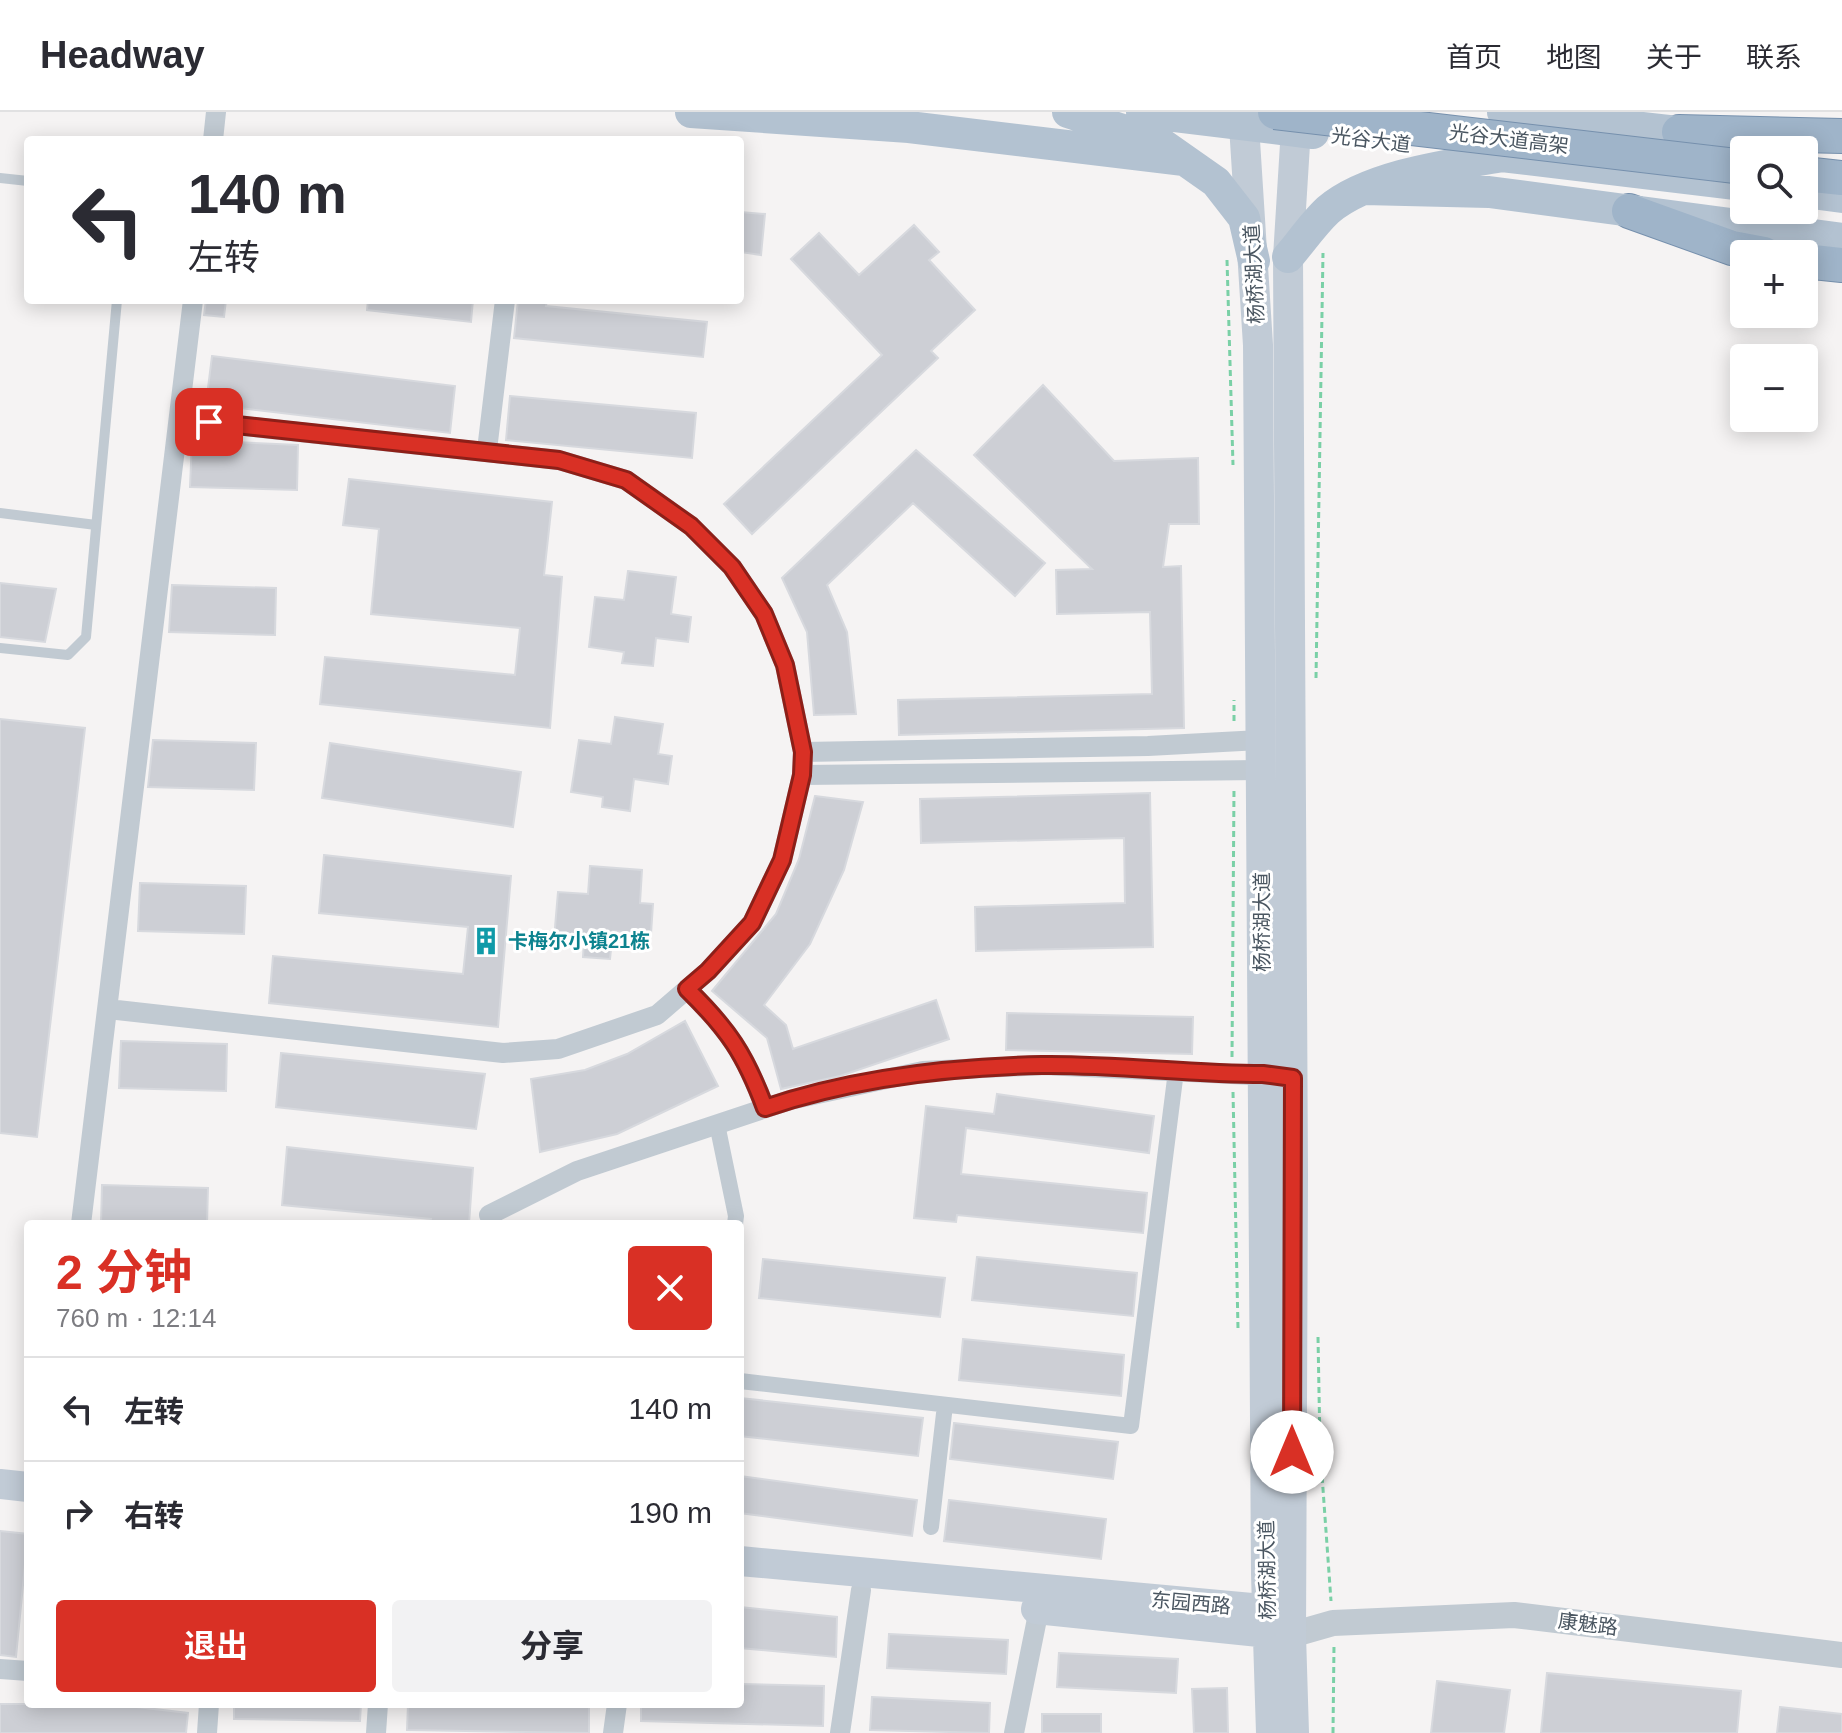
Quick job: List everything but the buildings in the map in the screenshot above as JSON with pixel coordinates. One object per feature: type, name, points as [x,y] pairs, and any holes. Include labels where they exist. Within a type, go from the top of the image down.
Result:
[{"type":"highway","name":"光谷大道高架","points":[[1402,112],[1730,149]]},
{"type":"highway","name":"光谷大道高架","points":[[1271,118],[1730,166]]},
{"type":"highway","points":[[1679,132],[1842,136]]},
{"type":"highway","points":[[1818,159],[1842,162]]},
{"type":"highway","points":[[1818,175],[1842,178]]},
{"type":"highway","points":[[1629,211],[1730,247]]},
{"type":"highway","points":[[1818,262],[1842,265]]},
{"type":"main road","points":[[691,112],[909,127],[1184,160]]},
{"type":"main road","points":[[1068,112],[1159,142],[1216,182],[1244,218],[1240,258]]},
{"type":"main road","name":"光谷大道","points":[[1142,112],[1271,118],[1503,156],[1730,183]]},
{"type":"main road","points":[[1503,112],[1842,151]]},
{"type":"main road","name":"杨桥湖大道","points":[[1271,118],[1288,257],[1293,1078],[1280,1622],[1271,1733]]},
{"type":"main road","name":"杨桥湖大道","points":[[1271,118],[1240,258],[1258,361],[1247,770],[1263,1074],[1280,1622],[1294,1733]]},
{"type":"main road","points":[[1288,257],[1329,209],[1364,189],[1421,171],[1503,156]]},
{"type":"main road","points":[[1652,174],[1730,200]]},
{"type":"main road","points":[[1364,189],[1489,192],[1842,238]]},
{"type":"main road","points":[[1818,194],[1842,197]]},
{"type":"main road","points":[[1800,224],[1842,238]]},
{"type":"main road","points":[[0,1484],[24,1487]]},
{"type":"main road","points":[[0,1502],[24,1505]]},
{"type":"main road","name":"东园西路","points":[[744,1561],[1280,1622]]},
{"type":"main road","name":"东园西路","points":[[744,1578],[1039,1609],[1280,1622]]},
{"type":"street","points":[[213,136],[216,112]]},
{"type":"street","points":[[82,1220],[193,304]]},
{"type":"street","points":[[487,450],[505,304]]},
{"type":"street","points":[[108,1009],[503,1053],[558,1049],[606,1035],[657,1015],[708,971],[752,923],[782,860],[802,775],[803,752],[785,665],[764,614],[732,567],[691,526],[626,480],[559,460],[487,450],[179,419]]},
{"type":"street","points":[[803,752],[1148,746],[1247,740]]},
{"type":"street","points":[[802,775],[1247,770]]},
{"type":"street","points":[[687,989],[720,1021],[743,1057],[765,1108]]},
{"type":"street","points":[[490,1220],[577,1171],[790,1100],[923,1071],[1044,1065],[1263,1074],[1293,1078]]},
{"type":"street","points":[[744,1381],[1131,1426],[1176,1071]]},
{"type":"street","points":[[717,1124],[736,1220]]},
{"type":"street","points":[[931,1527],[945,1405]]},
{"type":"street","points":[[840,1733],[861,1590]]},
{"type":"street","points":[[1014,1733],[1039,1609]]},
{"type":"street","name":"康魅路","points":[[1333,1623],[1514,1615],[1842,1655]]},
{"type":"street","name":"东园西路","points":[[1280,1622],[1333,1623]]},
{"type":"street","points":[[0,1669],[24,1671]]},
{"type":"street","points":[[207,1733],[209,1708]]},
{"type":"street","points":[[376,1733],[378,1708]]},
{"type":"street","points":[[613,1733],[616,1708]]},
{"type":"lane","points":[[0,178],[24,181]]},
{"type":"lane","points":[[0,648],[68,655],[86,637],[117,304]]},
{"type":"lane","points":[[0,513],[96,525]]},
{"type":"path","points":[[1316,685],[1323,216]]},
{"type":"path","points":[[1233,469],[1240,258]]},
{"type":"path","points":[[1234,696],[1247,740]]},
{"type":"path","points":[[1239,1341],[1232,1074],[1247,770]]},
{"type":"path","points":[[1318,1337],[1320,1447],[1333,1623],[1333,1733]]},
{"type":"place","name":"卡梅尔小镇21栋","points":[[486,941]]},
{"type":"route","points":[[209,422],[559,460],[626,480],[691,526],[732,567],[764,614],[785,665],[803,752],[802,775],[782,860],[752,923],[687,989],[720,1021],[755,1080],[765,1108],[923,1071],[1044,1065],[1263,1074],[1293,1078],[1292,1452]]}]
